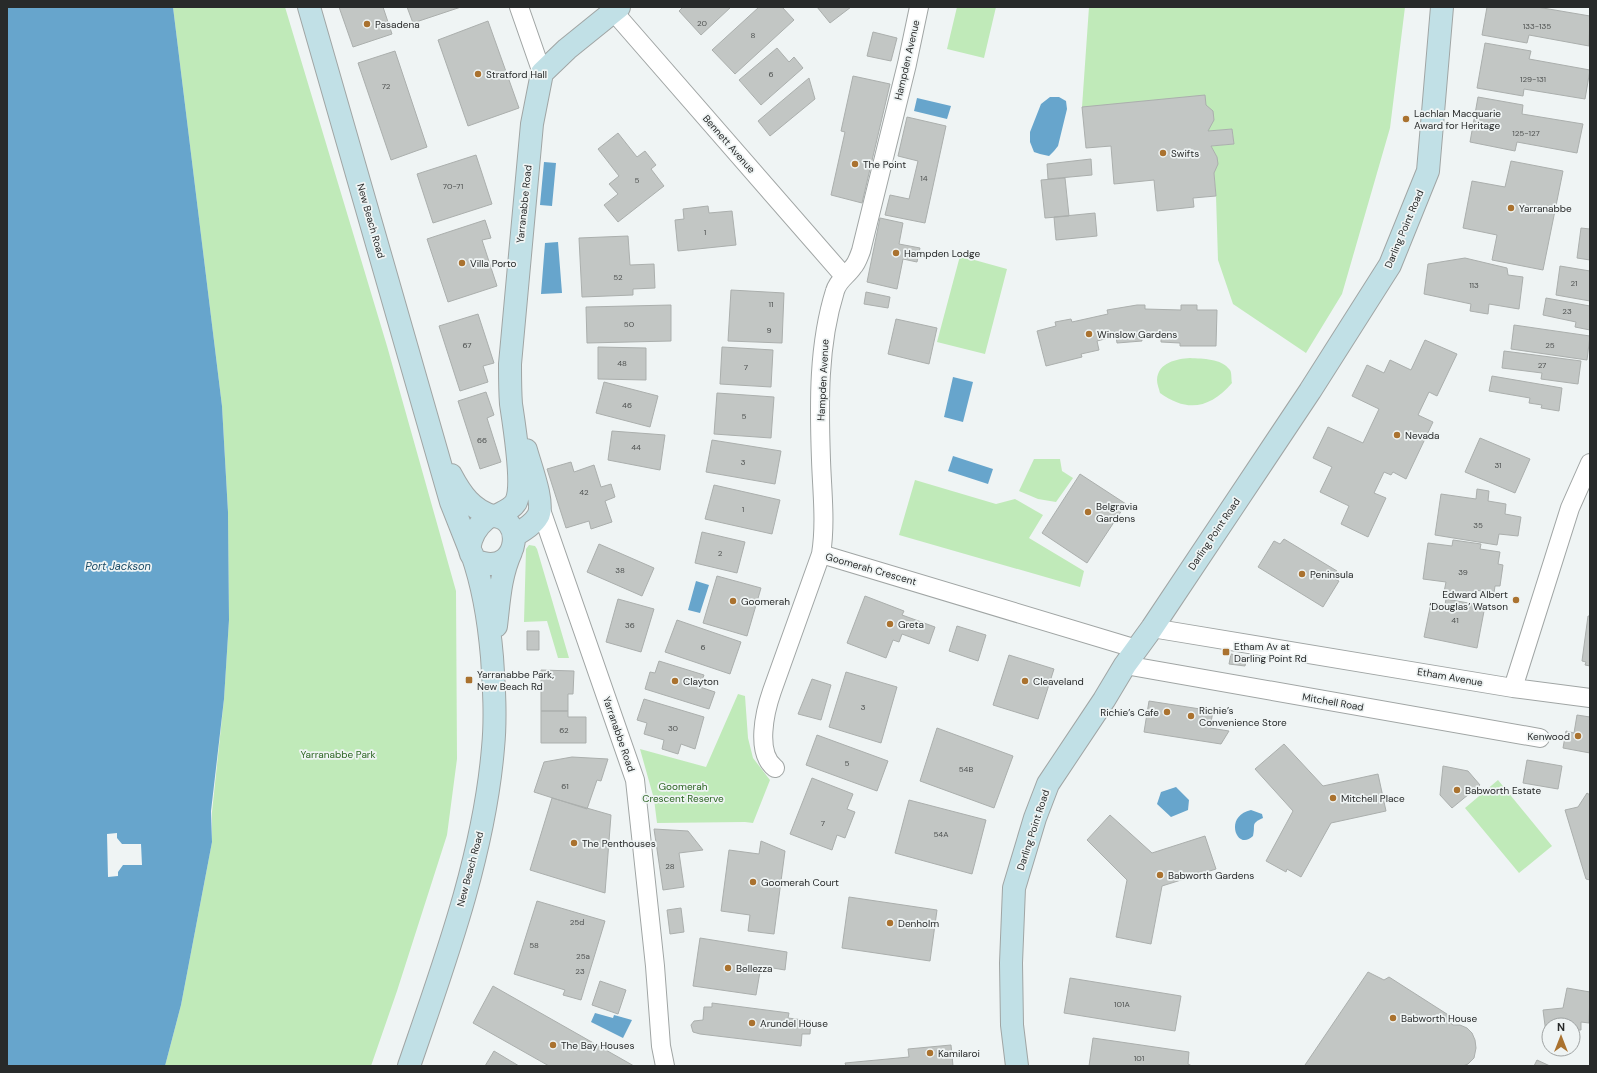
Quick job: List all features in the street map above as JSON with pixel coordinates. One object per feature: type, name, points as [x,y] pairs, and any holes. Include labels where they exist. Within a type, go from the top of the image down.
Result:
[{"type":"street","name":"New Beach Road","points":[[309,7],[433,435],[454,513],[479,575],[488,621],[492,666],[493,746],[491,771],[480,833],[464,896],[432,999],[409,1066]]},
{"type":"street","points":[[519,7],[542,73],[567,49],[616,9]]},
{"type":"street","name":"Hampden Avenue","points":[[821,554],[824,535],[820,436],[821,368],[825,339],[832,300],[838,283],[853,267],[861,251],[919,7]]},
{"type":"street","name":"Darling Point Road","points":[[1017,1066],[1012,1025],[1011,963],[1014,888],[1035,818],[1048,784],[1131,657],[1307,396],[1390,265],[1428,171],[1442,7]]},
{"type":"street","name":"Bennett Avenue","points":[[616,9],[844,276]]},
{"type":"street","name":"Yarranabbe Road","points":[[500,513],[515,503],[518,493],[518,456],[511,405],[511,344],[532,124],[542,73]]},
{"type":"street","name":"Yarranabbe Road","points":[[511,405],[528,456],[540,507],[635,780],[656,966],[661,1046],[665,1066]]},
{"type":"street","name":"New Beach Road","points":[[433,435],[447,467],[461,493],[481,512],[500,513]]},
{"type":"street","points":[[1512,688],[1570,508],[1590,463]]},
{"type":"street","points":[[524,504],[540,507],[536,518],[512,544],[504,560],[492,564],[479,562],[471,552],[470,543],[472,536],[483,521],[500,513],[524,504]]},
{"type":"street","points":[[500,513],[500,516],[508,522],[512,544]]},
{"type":"street","name":"New Beach Road","points":[[492,666],[501,584],[512,544]]},
{"type":"street","name":"Goomerah Crescent","points":[[775,768],[767,760],[764,749],[766,715],[772,691],[821,554],[1131,657]]},
{"type":"street","name":"Etham Avenue","points":[[1152,628],[1512,688],[1590,698]]},
{"type":"street","name":"Mitchell Road","points":[[1131,657],[1540,738]]},
{"type":"green space","name":"Yarranabbe Park","points":[[173,7],[285,7],[387,346],[456,591],[457,759],[447,835],[397,991],[371,1066],[165,1066],[181,1005],[212,842],[212,812],[224,699],[229,620],[228,512],[222,406]]},
{"type":"green space","points":[[957,7],[996,7],[984,58],[947,49]]},
{"type":"green space","points":[[1089,7],[1405,7],[1390,128],[1342,294],[1306,353],[1233,304],[1218,260],[1214,173],[1217,157],[1211,146],[1234,144],[1232,129],[1208,131],[1082,107]]},
{"type":"green space","points":[[960,256],[1007,269],[985,354],[937,342]]},
{"type":"green space","points":[[1180,359],[1206,359],[1222,363],[1230,370],[1232,383],[1215,398],[1198,405],[1180,403],[1160,393],[1157,380],[1158,374],[1164,365]]},
{"type":"green space","points":[[1034,459],[1060,459],[1062,471],[1073,478],[1056,502],[1038,499],[1019,491]]},
{"type":"green space","points":[[915,480],[996,504],[1015,499],[1043,515],[1029,538],[1084,571],[1080,587],[899,535]]},
{"type":"green space","points":[[529,545],[535,546],[537,549],[569,658],[558,658],[547,621],[524,622],[526,549]]},
{"type":"green space","name":"Goomerah Crescent Reserve","points":[[738,694],[745,696],[748,738],[753,758],[770,780],[753,823],[657,823],[654,799],[640,749],[706,767]]},
{"type":"green space","points":[[1498,780],[1552,846],[1519,873],[1465,808]]},
{"type":"water","name":"Port Jackson","points":[[7,7],[173,7],[222,406],[228,512],[229,620],[224,699],[211,811],[212,842],[181,1005],[165,1066],[7,1066]]},
{"type":"water","points":[[1050,97],[1059,97],[1066,101],[1067,109],[1058,146],[1049,156],[1034,152],[1030,142],[1030,132],[1041,104]]},
{"type":"water","points":[[917,98],[951,106],[947,119],[914,111]]},
{"type":"water","points":[[544,162],[556,163],[552,206],[540,205]]},
{"type":"water","points":[[558,242],[562,293],[541,294],[545,243]]},
{"type":"water","points":[[953,377],[973,382],[963,422],[944,417]]},
{"type":"water","points":[[953,456],[993,469],[988,484],[948,471]]},
{"type":"water","points":[[696,581],[709,585],[700,613],[688,610]]},
{"type":"water","points":[[1176,787],[1189,800],[1188,810],[1171,817],[1157,804],[1161,792]]},
{"type":"water","points":[[1251,810],[1262,814],[1263,818],[1255,823],[1253,836],[1247,840],[1242,840],[1238,836],[1235,825],[1237,819],[1242,813]]},
{"type":"water","points":[[595,1013],[613,1018],[614,1015],[632,1020],[623,1038],[591,1022]]},
{"type":"pier","points":[[117,833],[117,838],[122,844],[141,844],[142,865],[123,865],[118,872],[118,876],[108,877],[107,834]]},
{"type":"building","name":"Pasadena","points":[[339,7],[383,7],[392,34],[353,47]]},
{"type":"building","points":[[407,7],[461,7],[413,23]]},
{"type":"building","points":[[683,7],[731,7],[701,35],[679,11]]},
{"type":"building","points":[[759,7],[782,7],[794,20],[735,74],[712,50]]},
{"type":"building","points":[[817,7],[851,7],[830,23]]},
{"type":"building","points":[[1487,7],[1537,7],[1590,16],[1589,46],[1529,35],[1527,43],[1482,35]]},
{"type":"building","name":"Stratford Hall","points":[[488,21],[519,108],[468,126],[438,40]]},
{"type":"building","points":[[873,32],[897,38],[891,61],[867,56]]},
{"type":"building","points":[[1485,43],[1531,51],[1529,59],[1590,70],[1585,99],[1524,89],[1523,96],[1477,88]]},
{"type":"building","points":[[777,48],[789,62],[794,57],[803,68],[761,105],[739,80]]},
{"type":"building","points":[[395,51],[427,147],[391,160],[358,63]]},
{"type":"building","name":"The Point","points":[[853,76],[890,84],[862,203],[831,195],[845,132],[841,131]]},
{"type":"building","points":[[809,78],[815,99],[770,136],[758,121]]},
{"type":"building","name":"Swifts","points":[[1205,95],[1206,105],[1213,111],[1214,120],[1208,131],[1232,129],[1234,144],[1211,146],[1217,157],[1218,164],[1214,173],[1216,196],[1193,198],[1194,207],[1157,211],[1154,180],[1114,184],[1111,146],[1086,148],[1082,107]]},
{"type":"building","points":[[1478,97],[1523,105],[1522,114],[1583,124],[1577,153],[1517,142],[1515,151],[1470,142]]},
{"type":"building","points":[[907,117],[946,126],[925,223],[885,215],[890,195],[909,199],[918,161],[898,156]]},
{"type":"building","points":[[618,133],[637,157],[645,151],[656,165],[651,169],[664,186],[618,222],[604,205],[618,194],[609,184],[619,176],[598,149]]},
{"type":"building","points":[[476,155],[492,204],[433,223],[417,174]]},
{"type":"building","points":[[1091,159],[1092,175],[1048,179],[1047,164]]},
{"type":"building","name":"Yarranabbe","points":[[1511,161],[1563,171],[1543,270],[1492,260],[1497,235],[1463,228],[1472,181],[1505,187]]},
{"type":"building","points":[[1065,178],[1069,216],[1045,218],[1041,180]]},
{"type":"building","points":[[708,206],[709,213],[732,211],[736,245],[678,251],[675,220],[684,219],[683,209]]},
{"type":"building","points":[[1095,213],[1097,236],[1056,240],[1054,217]]},
{"type":"building","name":"Hampden Lodge","points":[[880,218],[903,223],[899,244],[920,248],[917,262],[903,259],[897,289],[867,282]]},
{"type":"building","name":"Villa Porto","points":[[485,220],[491,238],[482,240],[497,286],[448,302],[427,239]]},
{"type":"building","points":[[1581,228],[1590,229],[1590,260],[1577,258]]},
{"type":"building","points":[[628,236],[630,265],[654,264],[655,288],[633,289],[633,295],[582,297],[579,238]]},
{"type":"building","points":[[1465,258],[1507,268],[1508,275],[1523,277],[1519,309],[1489,304],[1488,314],[1470,311],[1471,304],[1424,294],[1428,264]]},
{"type":"building","points":[[1560,266],[1590,271],[1590,301],[1556,295]]},
{"type":"building","points":[[731,290],[784,293],[782,343],[728,341]]},
{"type":"building","points":[[866,292],[890,297],[888,308],[864,304]]},
{"type":"building","points":[[1546,298],[1590,306],[1590,330],[1575,327],[1576,322],[1543,315]]},
{"type":"building","points":[[671,305],[671,341],[587,343],[586,307]]},
{"type":"building","name":"Winslow Gardens","points":[[1145,305],[1145,309],[1181,310],[1181,305],[1197,305],[1197,310],[1217,310],[1216,346],[1180,346],[1180,343],[1161,342],[1161,333],[1141,332],[1142,341],[1117,343],[1116,336],[1097,341],[1099,350],[1081,354],[1082,357],[1046,366],[1037,331],[1056,326],[1055,322],[1071,319],[1072,322],[1108,314],[1107,310]]},
{"type":"building","points":[[478,314],[494,363],[483,366],[488,382],[460,391],[439,326]]},
{"type":"building","points":[[896,319],[937,328],[929,364],[888,354]]},
{"type":"building","points":[[1514,325],[1590,336],[1587,360],[1511,349]]},
{"type":"building","name":"Nevada","points":[[1425,340],[1457,354],[1437,396],[1429,392],[1418,415],[1433,422],[1406,479],[1393,472],[1391,475],[1384,472],[1374,493],[1386,498],[1368,537],[1341,524],[1349,506],[1320,492],[1332,467],[1313,458],[1328,427],[1363,443],[1379,409],[1352,396],[1367,365],[1384,373],[1390,360],[1411,370]]},
{"type":"building","points":[[598,347],[646,348],[646,380],[598,379]]},
{"type":"building","points":[[722,347],[773,350],[771,387],[720,384]]},
{"type":"building","points":[[1504,351],[1581,361],[1578,384],[1541,379],[1542,373],[1502,368]]},
{"type":"building","points":[[1492,376],[1562,388],[1559,411],[1541,408],[1542,405],[1529,403],[1530,398],[1489,391]]},
{"type":"building","points":[[604,382],[658,396],[650,427],[596,413]]},
{"type":"building","points":[[486,392],[494,415],[487,418],[501,462],[480,469],[458,401]]},
{"type":"building","points":[[717,393],[774,397],[771,438],[714,434]]},
{"type":"building","points":[[612,431],[665,435],[660,470],[608,460]]},
{"type":"building","points":[[1480,438],[1530,459],[1515,493],[1465,472]]},
{"type":"building","points":[[712,440],[781,451],[775,484],[706,472]]},
{"type":"building","points":[[571,462],[574,472],[594,465],[601,487],[611,484],[615,497],[605,501],[612,522],[591,529],[589,521],[566,528],[547,469]]},
{"type":"building","name":"Belgravia Gardens","points":[[1080,474],[1126,504],[1087,563],[1042,533]]},
{"type":"building","points":[[714,485],[780,500],[772,534],[705,519]]},
{"type":"building","points":[[1477,489],[1489,491],[1488,501],[1506,504],[1505,514],[1521,517],[1518,536],[1499,534],[1497,545],[1435,535],[1441,494],[1476,499]]},
{"type":"building","points":[[702,532],[745,542],[737,573],[695,563]]},
{"type":"building","name":"Peninsula","points":[[1284,539],[1337,571],[1333,578],[1339,581],[1323,607],[1258,567],[1274,541],[1280,544]]},
{"type":"building","points":[[1453,540],[1481,544],[1480,549],[1500,552],[1498,564],[1503,565],[1500,586],[1495,586],[1494,593],[1475,590],[1474,597],[1444,592],[1446,582],[1423,579],[1428,543],[1452,546]]},
{"type":"building","points":[[599,544],[654,568],[642,596],[587,572]]},
{"type":"building","name":"Goomerah","points":[[717,576],[761,588],[747,636],[703,623]]},
{"type":"building","name":"Greta","points":[[865,596],[904,611],[902,615],[935,627],[929,644],[902,634],[899,642],[893,640],[886,658],[847,643]]},
{"type":"building","points":[[618,599],[654,609],[641,652],[606,642]]},
{"type":"building","points":[[1446,599],[1485,606],[1477,648],[1424,637],[1431,603],[1445,605]]},
{"type":"building","points":[[1588,616],[1590,616],[1590,666],[1585,665],[1586,662],[1582,661]]},
{"type":"building","points":[[677,620],[741,642],[730,674],[665,652]]},
{"type":"building","points":[[957,626],[986,635],[978,661],[949,651]]},
{"type":"building","points":[[527,631],[539,631],[539,650],[527,650]]},
{"type":"building","points":[[1231,654],[1247,657],[1245,666],[1229,664]]},
{"type":"building","name":"Cleaveland","points":[[1009,655],[1054,669],[1038,719],[993,705]]},
{"type":"building","name":"Clayton","points":[[659,661],[704,675],[700,687],[715,692],[709,709],[645,689],[650,672],[655,673]]},
{"type":"building","points":[[541,670],[574,671],[573,694],[568,694],[568,711],[541,711]]},
{"type":"building","points":[[846,672],[897,687],[881,743],[829,727]]},
{"type":"building","points":[[812,679],[831,685],[821,720],[798,714]]},
{"type":"building","points":[[644,699],[704,717],[695,749],[681,744],[678,754],[662,749],[664,740],[644,734],[647,723],[637,720]]},
{"type":"building","points":[[1149,701],[1213,711],[1210,728],[1229,731],[1221,744],[1144,732]]},
{"type":"building","points":[[541,711],[568,711],[568,717],[586,717],[586,743],[541,743]]},
{"type":"building","name":"Kenwood","points":[[1577,715],[1590,717],[1590,753],[1563,748],[1566,731],[1574,733]]},
{"type":"building","points":[[937,728],[1013,756],[994,808],[920,781]]},
{"type":"building","points":[[817,735],[888,761],[877,791],[806,765]]},
{"type":"building","name":"Mitchell Place","points":[[1284,744],[1323,786],[1378,774],[1386,811],[1331,823],[1301,877],[1287,869],[1286,872],[1266,861],[1293,811],[1255,769]]},
{"type":"building","points":[[572,757],[608,759],[601,781],[597,780],[587,809],[534,792],[544,762]]},
{"type":"building","points":[[1527,760],[1562,766],[1558,789],[1523,783]]},
{"type":"building","name":"Babworth Estate","points":[[1443,766],[1468,771],[1480,785],[1452,808],[1440,795]]},
{"type":"building","points":[[812,778],[853,794],[847,809],[855,812],[845,838],[837,835],[832,850],[790,834]]},
{"type":"building","points":[[1587,793],[1590,795],[1590,880],[1586,879],[1565,810],[1578,807]]},
{"type":"building","name":"The Penthouses","points":[[552,798],[611,815],[605,893],[530,870]]},
{"type":"building","points":[[909,800],[986,820],[972,874],[895,853]]},
{"type":"building","name":"Babworth Gardens","points":[[1110,815],[1152,853],[1205,836],[1216,869],[1162,886],[1151,944],[1116,937],[1127,880],[1087,840]]},
{"type":"building","points":[[654,829],[688,831],[703,850],[679,853],[684,887],[663,890]]},
{"type":"building","name":"Goomerah Court","points":[[761,841],[785,851],[774,934],[748,931],[750,915],[721,911],[729,850],[759,854]]},
{"type":"building","name":"Denholm","points":[[849,897],[937,910],[930,961],[842,948]]},
{"type":"building","points":[[537,901],[605,921],[581,1000],[563,995],[565,990],[514,974]]},
{"type":"building","points":[[681,908],[684,932],[670,934],[667,910]]},
{"type":"building","name":"Bellezza","points":[[700,938],[787,952],[785,970],[761,966],[756,995],[693,986]]},
{"type":"building","name":"Babworth House","points":[[1368,972],[1384,980],[1389,977],[1450,1016],[1448,1021],[1453,1025],[1460,1025],[1467,1028],[1472,1033],[1475,1040],[1476,1048],[1474,1058],[1468,1064],[1463,1066],[1305,1065]]},
{"type":"building","points":[[1070,978],[1181,996],[1175,1031],[1064,1013]]},
{"type":"building","points":[[600,981],[626,990],[618,1014],[592,1005]]},
{"type":"building","name":"The Bay Houses","points":[[493,986],[634,1066],[549,1066],[473,1023]]},
{"type":"building","points":[[1567,988],[1590,992],[1589,1023],[1581,1022],[1581,1017],[1544,1017],[1543,1010],[1563,1008]]},
{"type":"building","name":"Arundel House","points":[[712,1003],[789,1013],[788,1018],[811,1021],[810,1034],[802,1034],[801,1046],[693,1032],[691,1025],[694,1021],[703,1020],[704,1007],[712,1007]]},
{"type":"building","points":[[1093,1038],[1189,1052],[1188,1064],[1192,1066],[1089,1066]]},
{"type":"building","name":"Kamilaroi","points":[[951,1045],[953,1066],[846,1066],[845,1063],[909,1057],[908,1049]]},
{"type":"building","points":[[494,1051],[519,1066],[485,1066]]},
{"type":"building","points":[[1537,1060],[1550,1066],[1534,1066]]},
{"type":"place","name":"Pasadena","points":[[367,24]]},
{"type":"place","name":"Stratford Hall","points":[[478,74]]},
{"type":"place","name":"Lachlan Macquarie Award for Heritage","points":[[1406,119]]},
{"type":"place","name":"Swifts","points":[[1163,153]]},
{"type":"place","name":"The Point","points":[[855,164]]},
{"type":"place","name":"Yarranabbe","points":[[1511,208]]},
{"type":"place","name":"Hampden Lodge","points":[[896,253]]},
{"type":"place","name":"Villa Porto","points":[[462,263]]},
{"type":"place","name":"Winslow Gardens","points":[[1089,334]]},
{"type":"place","name":"Nevada","points":[[1397,435]]},
{"type":"place","name":"Belgravia Gardens","points":[[1088,512]]},
{"type":"place","name":"Peninsula","points":[[1302,574]]},
{"type":"place","name":"Edward Albert ‘Douglas’ Watson","points":[[1516,600]]},
{"type":"place","name":"Goomerah","points":[[733,601]]},
{"type":"place","name":"Greta","points":[[890,624]]},
{"type":"place","name":"Etham Av at Darling Point Rd","points":[[1226,652]]},
{"type":"place","name":"Yarranabbe Park, New Beach Rd","points":[[469,680]]},
{"type":"place","name":"Clayton","points":[[675,681]]},
{"type":"place","name":"Cleaveland","points":[[1025,681]]},
{"type":"place","name":"Richie’s Cafe","points":[[1167,712]]},
{"type":"place","name":"Richie’s Convenience Store","points":[[1191,716]]},
{"type":"place","name":"Kenwood","points":[[1578,736]]},
{"type":"place","name":"Babworth Estate","points":[[1457,790]]},
{"type":"place","name":"Mitchell Place","points":[[1333,798]]},
{"type":"place","name":"The Penthouses","points":[[574,843]]},
{"type":"place","name":"Babworth Gardens","points":[[1160,875]]},
{"type":"place","name":"Goomerah Court","points":[[753,882]]},
{"type":"place","name":"Denholm","points":[[890,923]]},
{"type":"place","name":"Bellezza","points":[[728,968]]},
{"type":"place","name":"Babworth House","points":[[1393,1018]]},
{"type":"place","name":"Arundel House","points":[[752,1023]]},
{"type":"place","name":"The Bay Houses","points":[[553,1045]]},
{"type":"place","name":"Kamilaroi","points":[[930,1053]]}]
